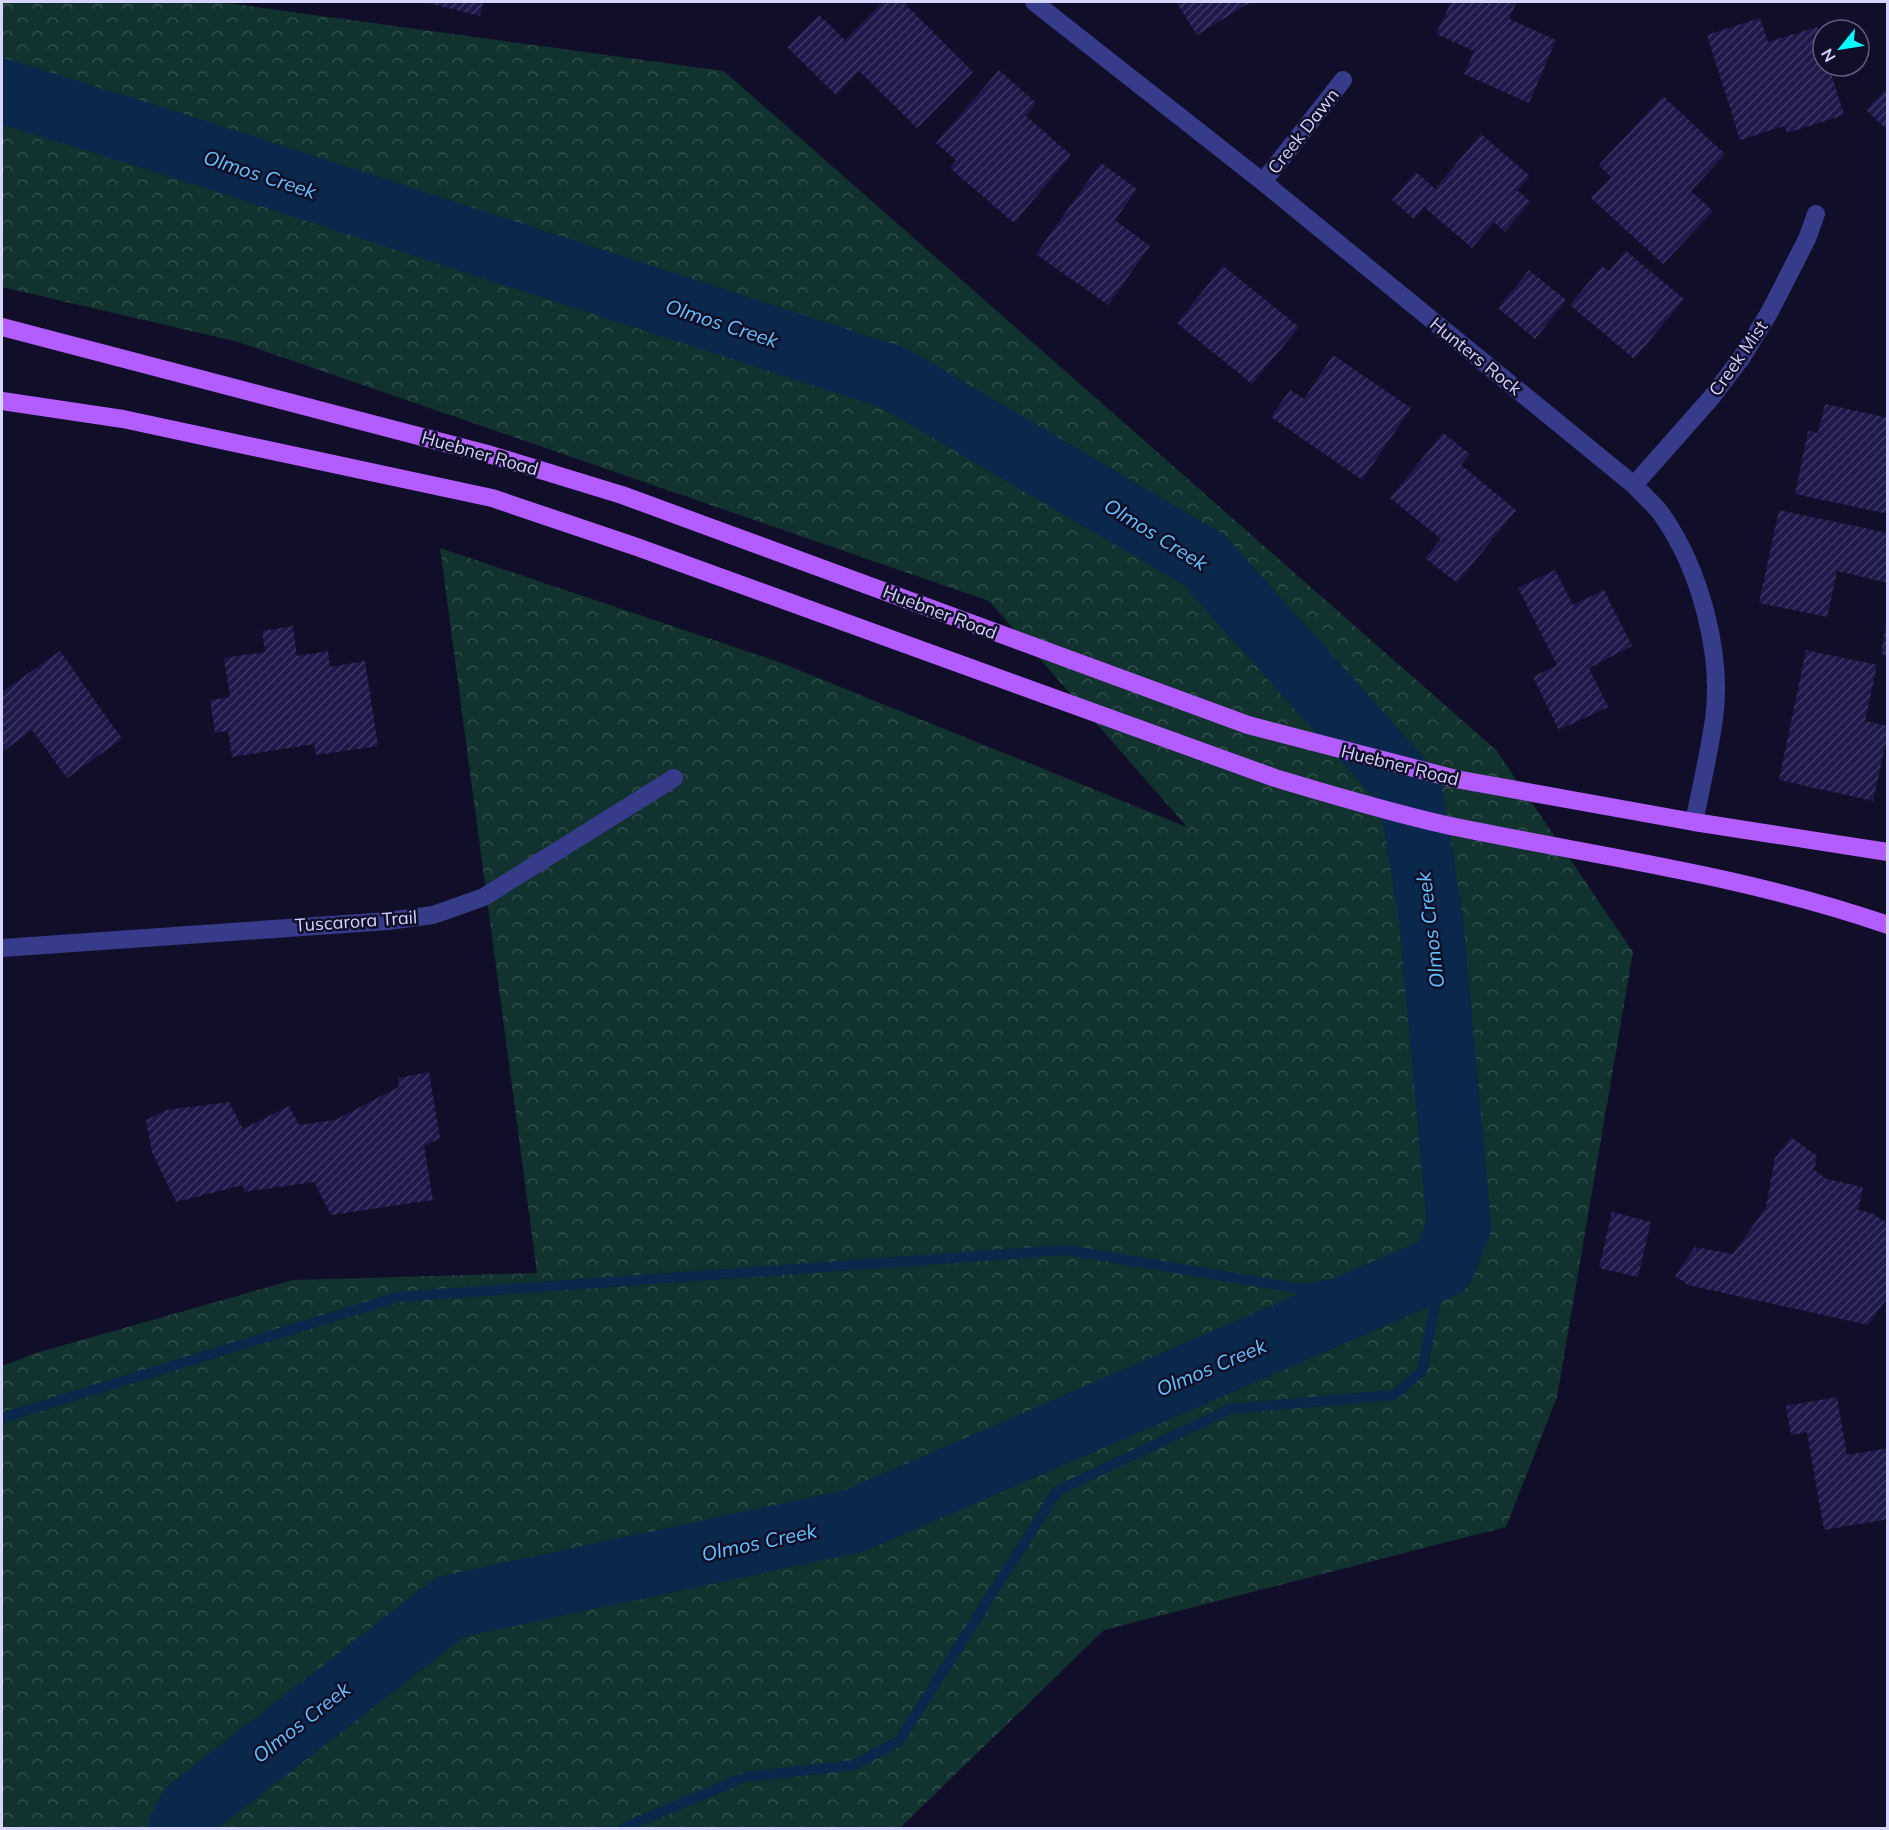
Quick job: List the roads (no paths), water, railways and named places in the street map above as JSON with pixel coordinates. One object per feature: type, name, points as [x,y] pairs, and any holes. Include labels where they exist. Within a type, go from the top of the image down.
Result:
[{"type":"main road","name":"Huebner Road","points":[[2,327],[491,455],[622,495],[1248,725],[1446,777],[1540,796],[1887,852]]},
{"type":"main road","points":[[2,401],[123,419],[492,498],[637,547],[1275,778],[1363,805],[1445,824],[1768,888],[1887,925]]},
{"type":"street","name":"Hunters Rock","points":[[1035,2],[1263,182],[1634,485],[1662,515],[1688,562],[1700,592],[1714,654],[1714,717],[1694,822]]},
{"type":"street","name":"Creek Dawn","points":[[1263,182],[1343,80]]},
{"type":"street","name":"Creek Mist","points":[[1634,485],[1711,398],[1742,357],[1769,313],[1807,238],[1816,214]]},
{"type":"street","name":"Tuscarora Trail","points":[[2,948],[388,921],[434,915],[484,897],[674,778]]},
{"type":"waterway","name":"Olmos Creek","points":[[2,91],[170,143],[894,378],[1204,560],[1410,790],[1431,919],[1459,1226],[1443,1266],[854,1521],[450,1607],[189,1810],[180,1828]]},
{"type":"waterway","points":[[2,1418],[398,1297],[1066,1250],[1302,1289],[1443,1266],[1422,1371],[1394,1395],[1230,1409],[1057,1491],[899,1741],[854,1765],[745,1777],[623,1828]]}]
